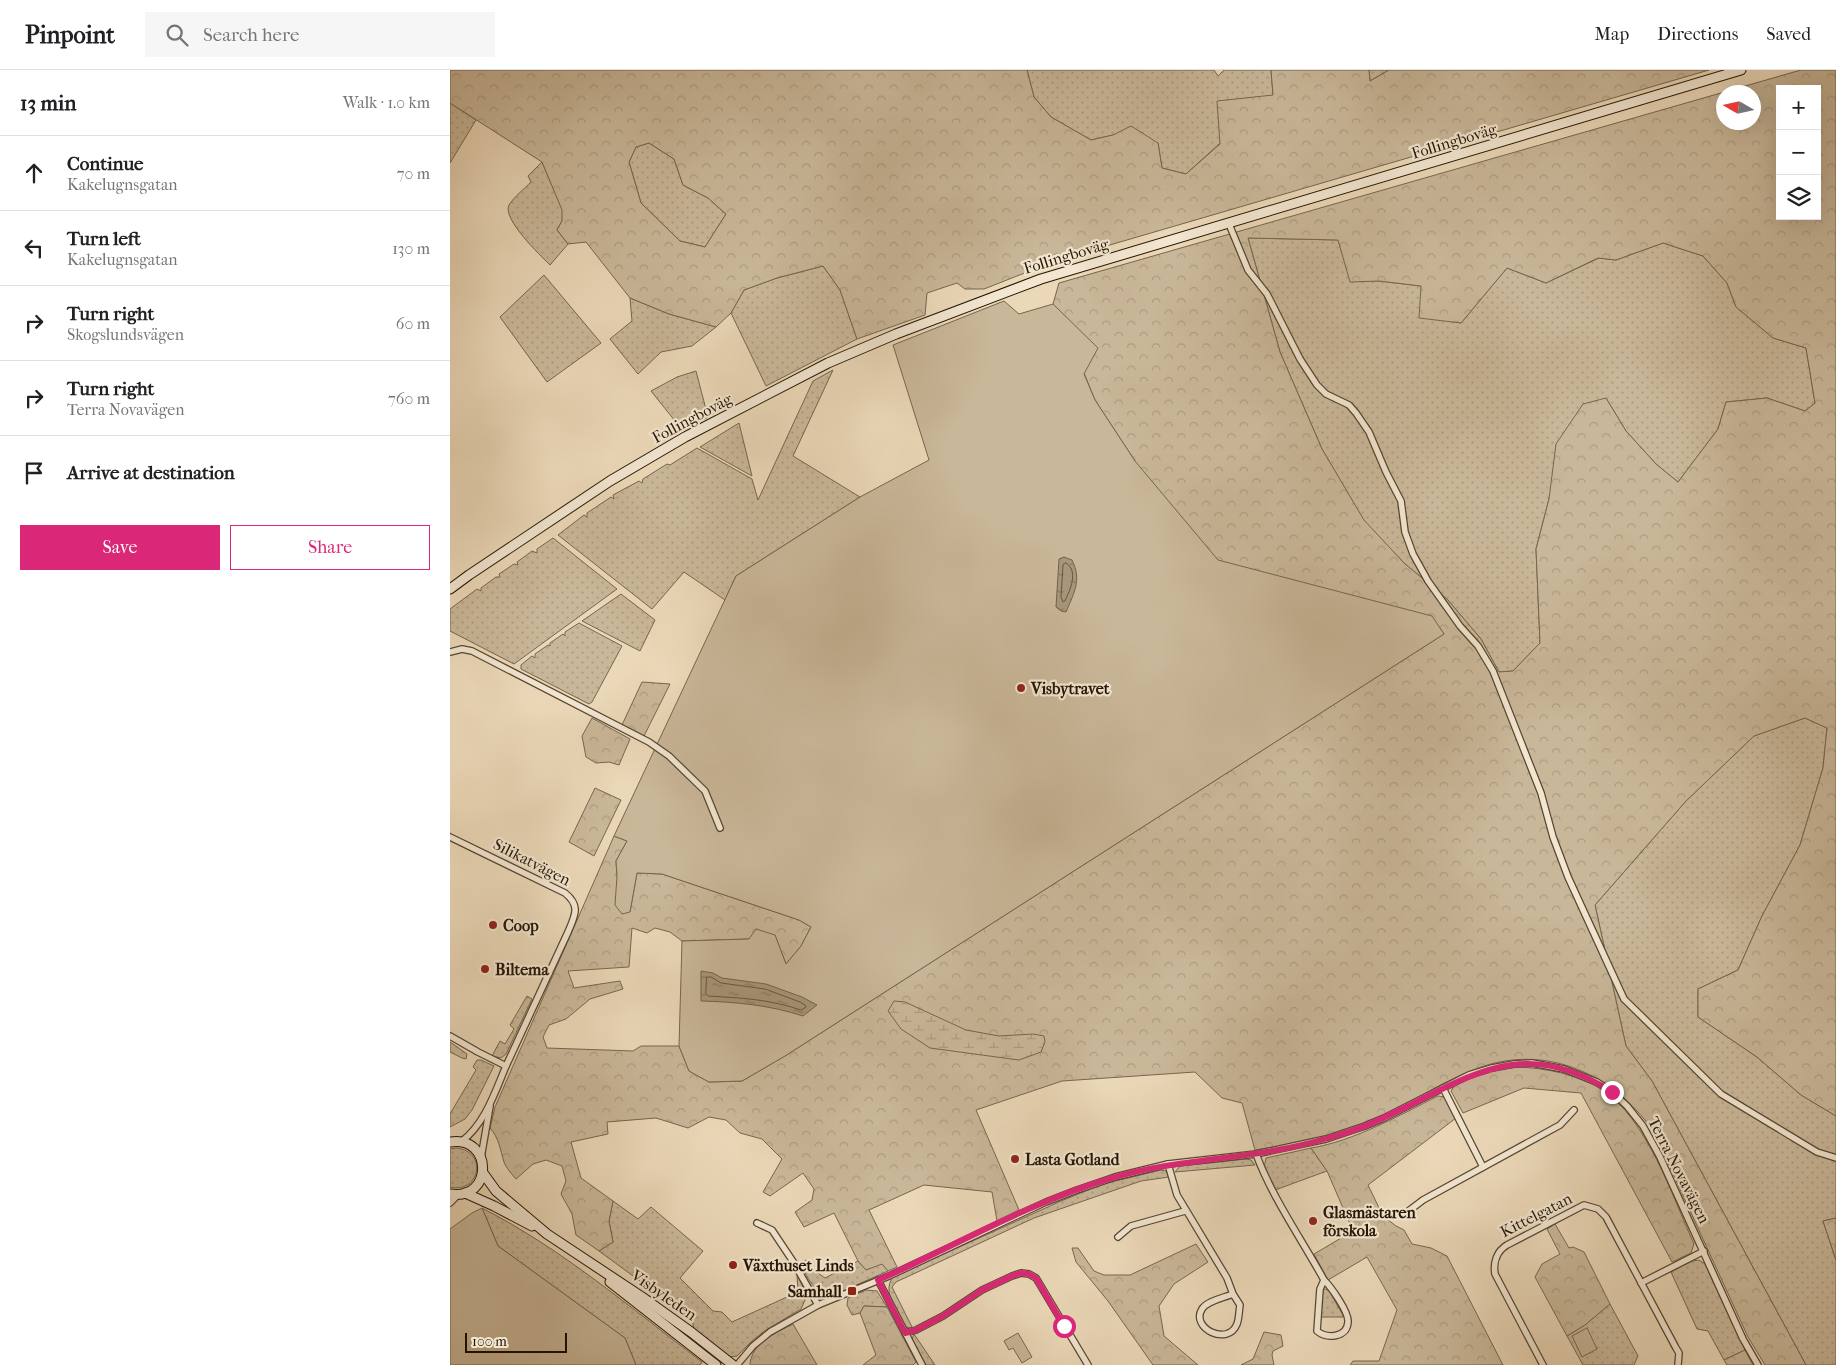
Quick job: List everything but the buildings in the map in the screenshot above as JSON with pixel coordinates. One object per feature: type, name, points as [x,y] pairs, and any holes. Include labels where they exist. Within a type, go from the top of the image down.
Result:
[{"type":"main road","name":"Follingboväg","points":[[450,589],[610,481],[685,437],[828,363],[896,334],[1041,278],[1742,70]]},
{"type":"main road","points":[[450,1142],[461,1142],[473,1147],[481,1158],[483,1173],[475,1187],[458,1194]]},
{"type":"main road","name":"Visbyleden","points":[[483,1173],[496,1191],[547,1234],[716,1365]]},
{"type":"main road","name":"Visbyleden","points":[[458,1194],[494,1206],[547,1234]]},
{"type":"main road","name":"Visbyleden","points":[[575,1254],[642,1297],[735,1365]]},
{"type":"street","points":[[1228,224],[1248,270],[1267,294],[1300,358],[1318,385],[1326,394],[1348,405],[1369,432],[1401,501],[1405,532],[1413,554],[1428,581],[1460,626],[1478,646],[1493,671],[1541,793],[1553,837],[1568,877],[1624,999],[1722,1094],[1817,1152],[1836,1158]]},
{"type":"street","points":[[450,652],[462,649],[472,651],[649,742],[670,756],[704,791],[720,828]]},
{"type":"street","name":"Silikatvägen","points":[[450,837],[565,893],[572,898],[576,906],[568,932],[506,1066]]},
{"type":"street","points":[[450,1036],[506,1066],[492,1099],[476,1128],[461,1142]]},
{"type":"street","name":"Terra Novavägen","points":[[735,1365],[770,1332],[818,1305],[878,1280],[1046,1202],[1106,1179],[1168,1164],[1256,1154],[1326,1139],[1364,1126],[1469,1076],[1492,1068],[1532,1063],[1564,1069],[1597,1082],[1617,1097],[1644,1126],[1758,1365]]},
{"type":"street","points":[[1443,1088],[1482,1167]]},
{"type":"street","points":[[481,1158],[492,1099]]},
{"type":"street","points":[[1406,1213],[1422,1200],[1560,1126],[1574,1110]]},
{"type":"street","points":[[1256,1154],[1290,1223],[1346,1313],[1347,1327],[1336,1336],[1325,1336],[1317,1331],[1320,1290],[1324,1280]]},
{"type":"street","points":[[1168,1164],[1177,1195],[1185,1211],[1227,1278],[1233,1294],[1240,1305],[1237,1325],[1228,1334],[1216,1335],[1205,1329],[1201,1322],[1201,1310],[1206,1304],[1233,1294]]},
{"type":"street","points":[[450,1203],[458,1194]]},
{"type":"street","name":"Kittelgatan","points":[[1543,1365],[1495,1274],[1496,1260],[1501,1249],[1584,1205],[1601,1211],[1606,1216],[1676,1348],[1678,1365]]},
{"type":"street","points":[[1118,1237],[1131,1226],[1185,1211]]},
{"type":"street","points":[[757,1223],[772,1230],[794,1262],[818,1305]]},
{"type":"street","points":[[1641,1283],[1704,1251]]},
{"type":"street","points":[[905,1333],[916,1330],[943,1316],[982,1290],[1021,1273],[1029,1274],[1036,1278],[1088,1365]]},
{"type":"street","points":[[878,1280],[922,1365]]},
{"type":"green space","points":[[450,70],[1027,70],[1034,97],[1051,117],[1091,140],[1113,135],[1131,126],[1158,143],[1162,168],[1186,174],[1220,144],[1217,101],[1273,95],[1271,70],[1369,70],[1370,81],[1389,70],[1709,70],[1055,261],[984,289],[965,289],[957,283],[927,293],[925,315],[857,339],[840,290],[823,266],[777,278],[744,290],[731,313],[716,327],[669,314],[630,298],[586,242],[568,244],[557,230],[562,221],[562,210],[542,162],[450,103]],"holes":[[[649,143],[674,159],[683,185],[708,198],[726,214],[705,247],[680,241],[641,203],[629,162],[636,147]]]},
{"type":"green space","points":[[1027,70],[1214,70],[1218,76],[1224,70],[1271,70],[1273,95],[1186,174],[1162,168],[1158,143],[1113,135],[1091,140],[1051,117],[1034,97]]},
{"type":"green space","points":[[1369,70],[1389,70],[1370,81]]},
{"type":"green space","points":[[1801,70],[1836,70],[1836,1116],[1801,1095],[1757,1057],[1698,1017],[1698,989],[1738,970],[1762,916],[1800,845],[1823,768],[1827,728],[1805,718],[1754,736],[1686,801],[1595,905],[1626,1046],[1652,1081],[1806,1365],[1765,1365],[1748,1337],[1662,1150],[1648,1124],[1614,1090],[1594,1077],[1574,1068],[1551,1062],[1528,1059],[1505,1061],[1481,1067],[1455,1078],[1392,1111],[1346,1130],[1299,1143],[1255,1150],[1242,1103],[1222,1098],[1195,1072],[1062,1081],[976,1110],[1019,1210],[997,1221],[992,1192],[924,1185],[869,1210],[897,1267],[888,1271],[882,1264],[866,1270],[858,1261],[834,1213],[804,1227],[795,1212],[812,1200],[814,1189],[803,1173],[770,1196],[763,1192],[782,1159],[762,1139],[740,1133],[726,1120],[709,1117],[688,1128],[656,1118],[607,1122],[608,1134],[571,1142],[581,1178],[613,1201],[609,1221],[613,1242],[599,1251],[576,1235],[572,1214],[561,1194],[566,1181],[562,1166],[546,1160],[533,1164],[516,1179],[509,1171],[497,1140],[490,1128],[495,1107],[614,836],[627,841],[616,861],[617,876],[630,912],[637,873],[662,874],[799,920],[811,927],[801,946],[786,964],[775,935],[749,939],[682,941],[670,932],[655,928],[647,933],[632,928],[629,967],[568,971],[574,988],[620,981],[623,989],[590,999],[566,1019],[549,1025],[543,1037],[547,1048],[633,1051],[641,1046],[679,1046],[689,1071],[709,1082],[742,1081],[785,1056],[1444,634],[1431,616],[915,946],[1135,461],[1095,400],[1084,373],[1074,326],[1053,304],[1059,283],[1716,94],[1716,130],[1761,130],[1761,85],[1748,85]],"holes":[[[1248,238],[1338,240],[1350,282],[1379,281],[1421,286],[1419,318],[1461,323],[1507,268],[1546,283],[1598,258],[1616,260],[1663,243],[1703,256],[1727,283],[1736,307],[1773,338],[1806,348],[1815,403],[1805,411],[1767,398],[1726,402],[1718,429],[1678,482],[1656,464],[1626,431],[1606,398],[1583,404],[1556,444],[1549,499],[1536,549],[1540,643],[1513,671],[1499,672],[1481,639],[1447,599],[1404,563],[1364,520],[1322,449],[1280,352]]]},
{"type":"green space","points":[[450,103],[476,120],[450,163]]},
{"type":"green space","points":[[649,143],[674,159],[683,185],[708,198],[726,214],[705,247],[680,241],[641,203],[629,162],[636,147]]},
{"type":"green space","points":[[542,162],[563,210],[562,221],[557,230],[568,244],[550,265],[516,228],[508,211],[511,202],[531,182],[528,176]]},
{"type":"green space","points":[[1248,238],[1338,240],[1351,281],[1379,281],[1421,286],[1449,321],[1461,323],[1507,268],[1546,283],[1599,258],[1616,260],[1663,243],[1703,256],[1727,283],[1736,307],[1773,338],[1806,348],[1815,403],[1805,411],[1767,398],[1726,402],[1718,429],[1678,482],[1656,464],[1626,431],[1606,398],[1549,499],[1536,549],[1540,643],[1513,671],[1499,672],[1481,639],[1447,599],[1404,563],[1364,521],[1322,449],[1280,352]]},
{"type":"green space","points":[[823,266],[840,290],[857,339],[766,386],[731,313],[744,290],[777,278]]},
{"type":"green space","points":[[544,275],[601,343],[547,382],[500,317]]},
{"type":"green space","points":[[630,298],[669,314],[716,327],[692,346],[661,352],[638,374],[610,339],[632,321]]},
{"type":"green space","name":"Visbytravet","points":[[1004,301],[1019,314],[1053,304],[1098,348],[1084,374],[1095,400],[1135,461],[1218,560],[1432,616],[1444,634],[785,1056],[742,1081],[709,1082],[689,1071],[679,1046],[682,941],[749,939],[756,929],[775,935],[786,964],[801,946],[811,927],[799,920],[662,874],[637,873],[630,912],[622,914],[615,905],[616,861],[627,841],[614,836],[736,576],[860,497],[929,460],[893,345]]},
{"type":"green space","points":[[833,370],[793,456],[860,497],[736,576],[725,600],[684,572],[652,609],[558,535],[584,515],[587,517],[587,513],[611,497],[614,499],[613,495],[639,481],[642,483],[643,479],[697,448],[752,479],[758,500],[813,381]]},
{"type":"green space","points":[[696,371],[708,417],[683,431],[651,391],[677,377]]},
{"type":"green space","points":[[739,423],[752,476],[700,447]]},
{"type":"green space","points":[[553,538],[617,589],[514,664],[450,631],[450,609],[477,589],[481,591],[481,588],[496,577],[500,577],[499,574],[514,564],[518,565],[517,562],[532,551],[537,553],[537,549]]},
{"type":"green space","points":[[621,594],[655,620],[640,651],[582,621]]},
{"type":"green space","points":[[579,623],[622,646],[592,702],[589,704],[521,669],[521,665],[532,656],[535,658],[535,654],[548,645],[550,646],[550,643],[563,634],[565,636],[565,632]]},
{"type":"green space","points":[[642,682],[670,684],[644,736],[622,725]]},
{"type":"green space","points":[[592,718],[630,739],[619,765],[609,762],[596,763],[586,757],[582,736]]},
{"type":"green space","points":[[1805,718],[1827,728],[1823,768],[1800,845],[1762,916],[1738,970],[1698,989],[1698,1017],[1757,1057],[1801,1095],[1836,1116],[1836,1218],[1823,1221],[1836,1260],[1836,1365],[1806,1365],[1652,1081],[1626,1046],[1595,905],[1686,801],[1754,736]]},
{"type":"green space","points":[[595,788],[621,800],[594,856],[569,842]]},
{"type":"green space","points":[[527,996],[532,999],[506,1054],[501,1058],[492,1056],[500,1041],[505,1044],[514,1029],[510,1025]]},
{"type":"green space","points":[[894,1001],[905,1002],[966,1030],[999,1036],[1033,1034],[1044,1036],[1045,1042],[1041,1052],[1019,1060],[930,1048],[901,1029],[888,1011]]},
{"type":"green space","points":[[450,1042],[467,1054],[466,1059],[450,1052]]},
{"type":"green space","points":[[477,1060],[494,1066],[472,1110],[465,1119],[450,1127],[450,1114],[476,1070],[473,1067]]},
{"type":"green space","points":[[1517,1067],[1550,1070],[1581,1079],[1601,1089],[1617,1102],[1645,1138],[1656,1159],[1694,1244],[1691,1253],[1672,1262],[1581,1093],[1524,1088],[1463,1113],[1451,1091],[1454,1086],[1486,1071]]},
{"type":"green space","points":[[1438,1096],[1445,1097],[1456,1118],[1368,1185],[1383,1216],[1404,1230],[1412,1244],[1431,1248],[1447,1256],[1503,1365],[1350,1365],[1353,1361],[1379,1361],[1397,1310],[1367,1257],[1328,1280],[1314,1254],[1353,1231],[1327,1171],[1311,1148],[1344,1140]]},
{"type":"green space","points":[[457,1148],[467,1151],[473,1157],[476,1164],[476,1172],[474,1179],[468,1184],[460,1187],[450,1187],[450,1149]]},
{"type":"green space","points":[[1311,1148],[1327,1171],[1275,1190],[1264,1168],[1266,1158]]},
{"type":"green space","points":[[1251,1160],[1255,1165],[1175,1172],[1180,1166]]},
{"type":"green space","points":[[1161,1170],[1166,1171],[1169,1177],[1141,1181],[1034,1218],[896,1282],[892,1287],[912,1327],[910,1328],[906,1327],[892,1302],[889,1289],[893,1277],[1103,1184]]},
{"type":"green space","points":[[613,1201],[638,1219],[651,1207],[703,1251],[680,1278],[713,1311],[722,1312],[732,1322],[798,1292],[797,1275],[806,1293],[801,1309],[766,1330],[737,1356],[729,1357],[694,1329],[692,1319],[599,1251],[613,1242],[609,1221]]},
{"type":"green space","points":[[482,1208],[512,1224],[595,1280],[702,1362],[700,1365],[636,1365],[625,1338],[498,1246]]},
{"type":"green space","points":[[482,1208],[498,1246],[625,1338],[636,1365],[450,1365],[450,1229]]},
{"type":"green space","points":[[1836,1218],[1836,1260],[1823,1221]]},
{"type":"green space","points":[[1555,1224],[1569,1248],[1573,1247],[1584,1252],[1610,1304],[1585,1325],[1567,1336],[1535,1277],[1542,1264],[1560,1254],[1547,1229]]},
{"type":"green space","points":[[1196,1244],[1208,1262],[1174,1284],[1159,1306],[1164,1336],[1198,1365],[1153,1365],[1108,1301],[1076,1262],[1072,1248],[1078,1248],[1094,1271],[1104,1275],[1130,1275]]},
{"type":"green space","points":[[806,1260],[811,1268],[825,1278],[858,1261],[866,1270],[882,1263],[888,1271],[834,1295],[821,1292],[813,1286],[800,1264]]},
{"type":"green space","points":[[1699,1260],[1705,1264],[1745,1350],[1724,1360],[1708,1331],[1697,1329],[1671,1272],[1692,1261]]},
{"type":"green space","points":[[1323,1289],[1329,1291],[1343,1317],[1321,1317]]},
{"type":"green space","points":[[866,1290],[877,1291],[887,1307],[864,1306],[860,1313],[852,1315],[847,1305],[848,1298]]},
{"type":"green space","points":[[1610,1304],[1638,1356],[1634,1365],[1583,1365],[1567,1336],[1585,1325]]},
{"type":"green space","points":[[864,1306],[887,1307],[916,1362],[913,1365],[863,1365],[876,1355],[860,1313]]},
{"type":"green space","points":[[793,1324],[817,1365],[750,1365],[751,1357],[760,1345],[772,1335]]},
{"type":"green space","points":[[1587,1328],[1597,1349],[1582,1357],[1572,1336]]},
{"type":"green space","points":[[1264,1332],[1281,1335],[1283,1346],[1273,1351],[1274,1365],[1241,1365],[1253,1359]]},
{"type":"green space","points":[[1018,1333],[1032,1357],[1022,1363],[1013,1348],[1009,1350],[1004,1341]]},
{"type":"green space","points":[[914,1334],[935,1365],[926,1365],[912,1339]]},
{"type":"green space","points":[[1745,1350],[1753,1365],[1727,1365],[1724,1360]]},
{"type":"water","points":[[1064,557],[1072,560],[1077,580],[1066,612],[1056,607],[1059,559]]},
{"type":"water","points":[[701,971],[713,973],[722,978],[766,984],[802,997],[817,1005],[803,1016],[778,1009],[752,1005],[701,1001]]},
{"type":"place","name":"Visbytravet","points":[[1021,688]]},
{"type":"place","name":"Coop","points":[[493,925]]},
{"type":"place","name":"Biltema","points":[[485,969]]},
{"type":"place","name":"Lasta Gotland","points":[[1015,1159]]},
{"type":"place","name":"Glasmästaren förskola","points":[[1313,1221]]},
{"type":"place","name":"Växthuset Linds","points":[[733,1265]]},
{"type":"place","name":"Samhall","points":[[852,1291]]},
{"type":"route","points":[[1064,1326],[1036,1278],[1032,1275],[1021,1273],[982,1290],[943,1316],[916,1330],[905,1333],[878,1280],[1046,1202],[1098,1182],[1168,1164],[1256,1154],[1326,1139],[1384,1118],[1443,1088],[1492,1068],[1532,1063],[1547,1065],[1581,1074],[1612,1092]]}]
